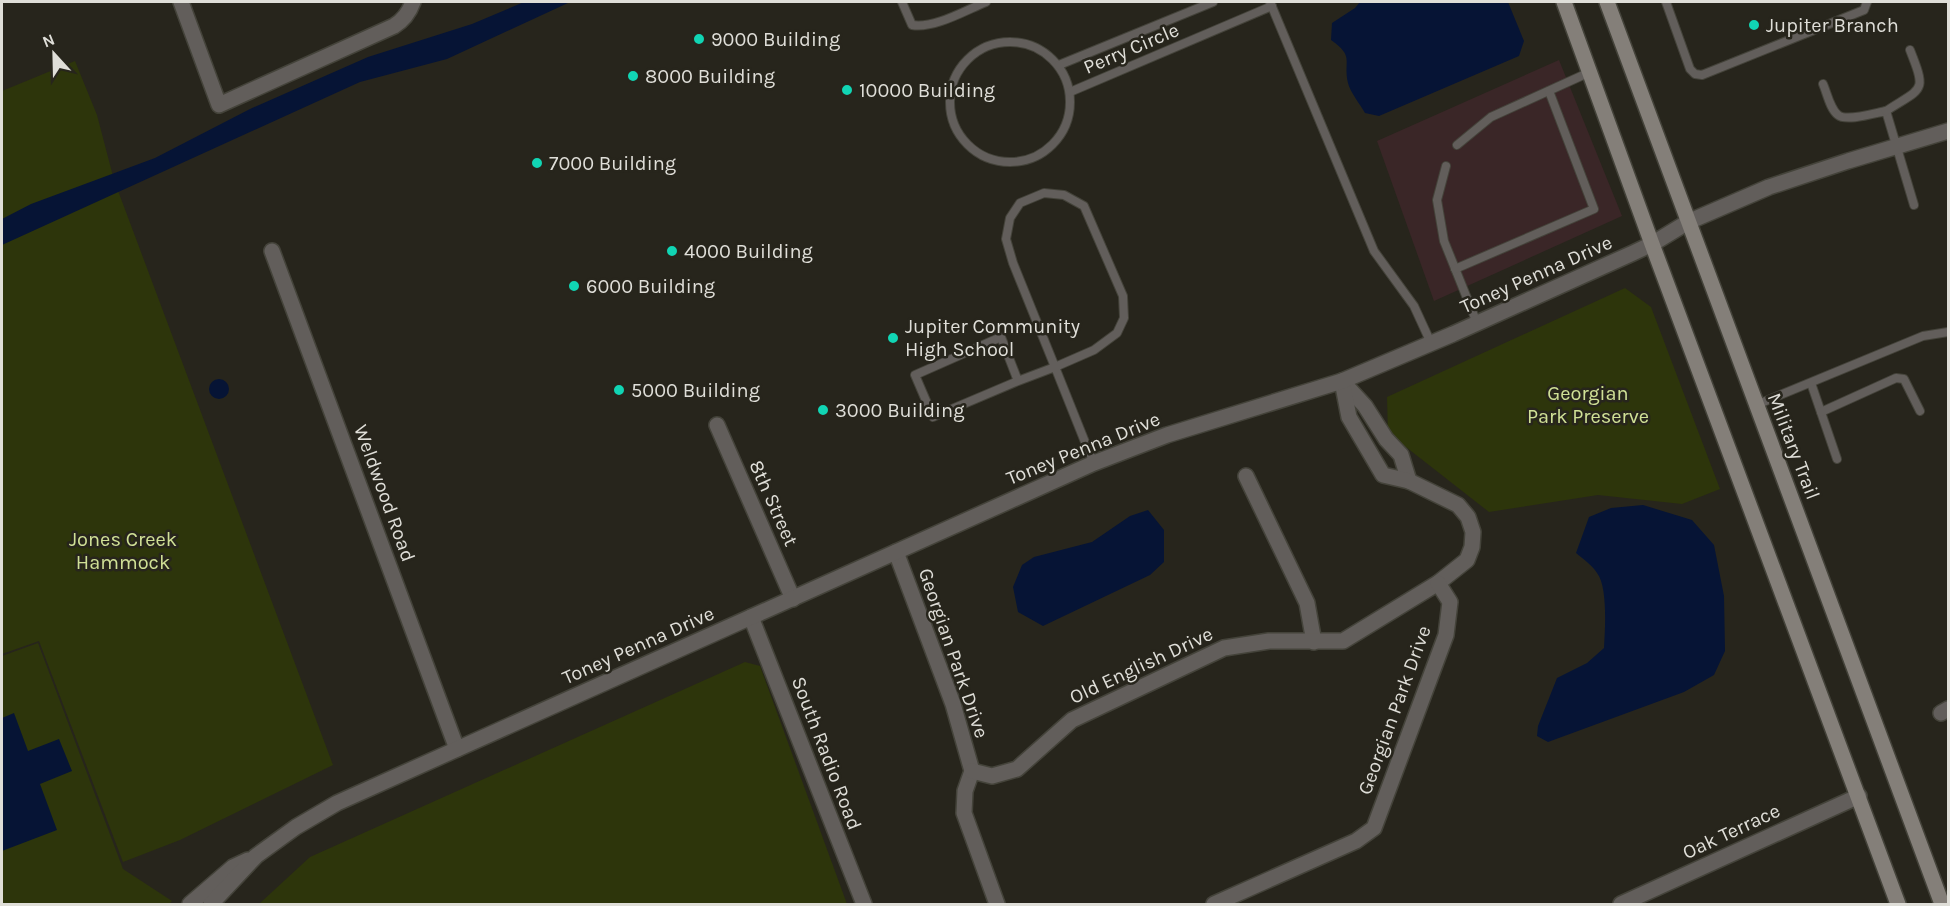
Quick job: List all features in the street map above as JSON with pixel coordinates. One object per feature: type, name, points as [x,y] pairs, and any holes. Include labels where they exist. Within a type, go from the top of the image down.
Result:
[{"type":"main road","points":[[1564,2],[1898,904]]},
{"type":"main road","name":"Military Trail","points":[[1607,2],[1942,904]]},
{"type":"street","points":[[181,2],[219,105],[394,26],[403,20],[411,6]]},
{"type":"street","name":"Toney Penna Drive","points":[[211,904],[256,856],[296,826],[337,803],[1094,463],[1167,435],[1342,381],[1652,244],[1688,222],[1769,187],[1948,131]]},
{"type":"street","name":"Weldwood Road","points":[[272,251],[457,749]]},
{"type":"street","points":[[1342,381],[1365,406],[1386,439],[1401,455],[1409,481]]},
{"type":"street","points":[[1342,381],[1349,417],[1383,475],[1409,481],[1458,505],[1468,517],[1473,532],[1472,547],[1467,560],[1438,583]]},
{"type":"street","name":"8th Street","points":[[717,425],[793,598]]},
{"type":"street","points":[[1246,476],[1308,603],[1314,642]]},
{"type":"street","name":"Georgian Park Drive","points":[[896,552],[953,704],[972,771]]},
{"type":"street","name":"Georgian Park Drive","points":[[1214,904],[1356,841],[1374,828],[1446,635],[1450,602],[1438,583]]},
{"type":"street","name":"Old English Drive","points":[[972,771],[992,776],[1017,769],[1072,720],[1224,648],[1269,641],[1343,641],[1438,583]]},
{"type":"street","name":"South Radio Road","points":[[751,617],[864,904]]},
{"type":"street","points":[[972,771],[965,791],[964,813],[997,904]]},
{"type":"street","name":"Oak Terrace","points":[[1621,904],[1859,796]]},
{"type":"street","name":"Toney Penna Drive","points":[[190,904],[232,867],[256,856]]},
{"type":"lane","points":[[902,2],[912,25],[917,26],[932,24],[986,2]]},
{"type":"lane","name":"Perry Circle","points":[[1059,65],[1213,2]]},
{"type":"lane","points":[[1666,2],[1690,69],[1695,74],[1702,75],[1864,10],[1867,2]]},
{"type":"lane","points":[[1271,4],[1374,250],[1414,306],[1431,343]]},
{"type":"lane","name":"Perry Circle","points":[[1070,92],[1271,4]]},
{"type":"lane","name":"Perry Circle","points":[[1008,41],[1023,42],[1043,50],[1059,65],[1070,92],[1071,105],[1066,126],[1059,139],[1048,149],[1033,158],[1003,162],[980,154],[961,137],[951,118],[949,97],[956,75],[963,64],[985,46],[1008,41]]},
{"type":"lane","points":[[1823,84],[1837,115],[1851,117],[1886,111],[1915,92],[1919,86],[1921,78],[1910,50]]},
{"type":"lane","points":[[1457,145],[1491,117],[1590,72]]},
{"type":"lane","points":[[1455,269],[1594,209],[1549,91]]},
{"type":"lane","points":[[1886,111],[1914,205]]},
{"type":"lane","points":[[1446,166],[1437,200],[1444,241],[1477,323]]},
{"type":"lane","points":[[1018,381],[1000,337],[915,375],[933,417],[1055,367],[1094,350],[1117,333],[1124,318],[1123,296],[1084,206],[1064,195],[1044,193],[1020,203],[1010,218],[1006,239],[1013,263],[1055,367],[1094,463]]},
{"type":"lane","points":[[1756,405],[1923,336],[1948,332]]},
{"type":"lane","points":[[1821,412],[1896,378],[1905,379],[1908,383],[1920,411]]},
{"type":"lane","points":[[1811,383],[1838,459]]},
{"type":"shaded area","points":[[1559,60],[1622,216],[1434,301],[1377,141]]},
{"type":"green space","name":"Jones Creek Hammock","points":[[75,61],[97,115],[114,180],[333,765],[180,840],[123,862],[39,641],[2,654],[2,91]]},
{"type":"green space","name":"Georgian Park Preserve","points":[[1625,288],[1651,307],[1720,489],[1682,504],[1598,495],[1489,512],[1388,433],[1387,397]]},
{"type":"green space","points":[[38,643],[123,869],[172,901],[169,904],[2,904],[2,656]]},
{"type":"green space","points":[[745,662],[760,666],[847,904],[259,904],[310,857]]},
{"type":"water","points":[[524,2],[568,3],[447,59],[360,82],[2,245],[2,219],[31,204],[155,158],[250,109],[368,57],[472,24]]},
{"type":"water","points":[[1360,2],[1508,2],[1524,41],[1519,56],[1379,116],[1365,113],[1349,87],[1346,55],[1331,40],[1332,23],[1355,8]]},
{"type":"water","points":[[219,379],[226,382],[229,389],[226,396],[219,399],[212,396],[209,389],[212,382]]},
{"type":"water","points":[[1643,505],[1692,520],[1714,545],[1724,596],[1725,651],[1714,675],[1684,692],[1548,742],[1537,736],[1538,726],[1557,678],[1587,663],[1604,648],[1603,588],[1593,567],[1576,553],[1589,517],[1611,508]]},
{"type":"water","points":[[1148,510],[1164,530],[1164,562],[1150,575],[1043,626],[1018,612],[1013,587],[1022,565],[1034,557],[1092,542],[1130,516]]},
{"type":"water","points":[[14,713],[28,751],[59,739],[72,771],[40,784],[57,830],[2,851],[2,718]]},
{"type":"place","name":"Jupiter Branch","points":[[1754,25]]},
{"type":"place","name":"9000 Building","points":[[699,39]]},
{"type":"place","name":"8000 Building","points":[[633,76]]},
{"type":"place","name":"10000 Building","points":[[847,90]]},
{"type":"place","name":"7000 Building","points":[[537,163]]},
{"type":"place","name":"4000 Building","points":[[672,251]]},
{"type":"place","name":"6000 Building","points":[[574,286]]},
{"type":"place","name":"Jupiter Community High School","points":[[893,338]]},
{"type":"place","name":"5000 Building","points":[[619,390]]},
{"type":"place","name":"3000 Building","points":[[823,410]]}]
